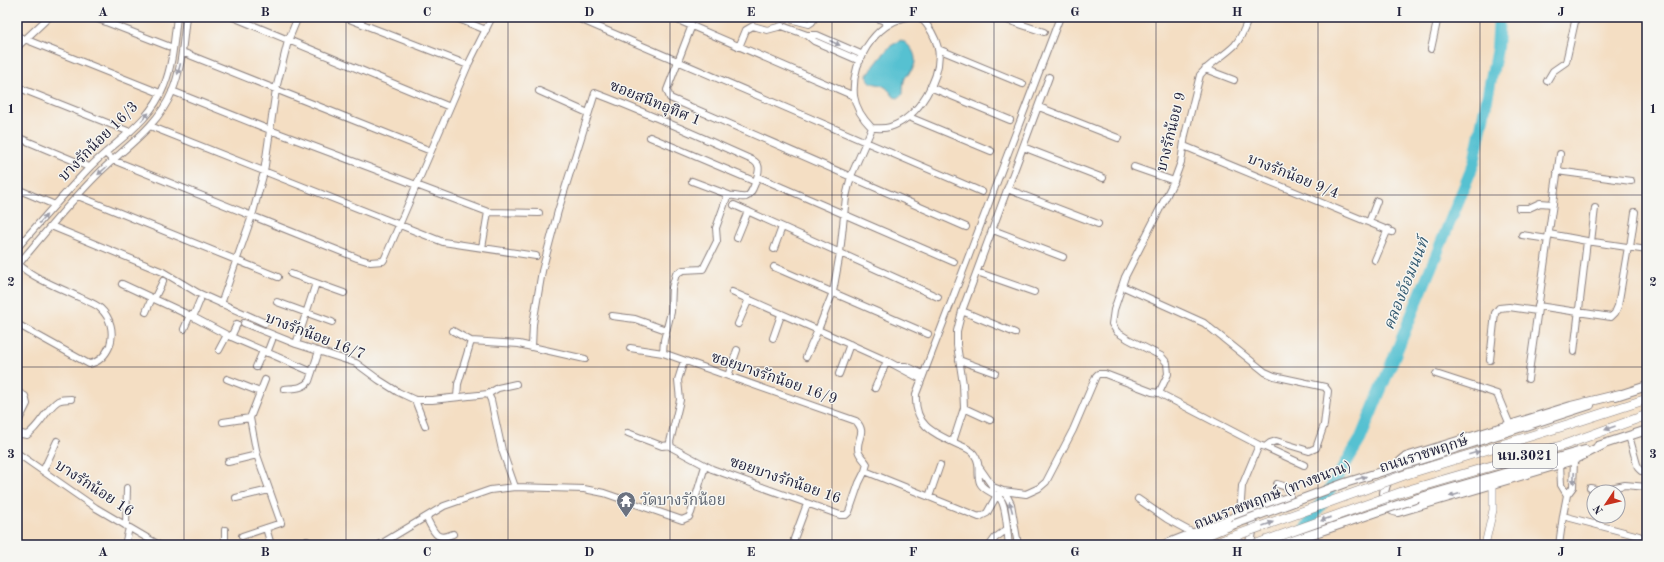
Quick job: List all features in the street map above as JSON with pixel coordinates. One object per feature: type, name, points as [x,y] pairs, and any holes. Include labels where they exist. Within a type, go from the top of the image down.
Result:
[{"type":"main road","name":"ถนนราชพฤกษ์ (ทางขนาน)","points":[[1184,545],[1232,525],[1345,483],[1570,413],[1620,394],[1647,386]]},
{"type":"main road","points":[[1603,444],[1574,460],[1398,512],[1386,507],[1384,503],[1386,488],[1391,473],[1398,462],[1406,457],[1571,406],[1620,394]]},
{"type":"main road","name":"ถนนราชพฤกษ์","points":[[1212,545],[1410,472],[1570,424],[1647,399]]},
{"type":"main road","name":"ถนนราชพฤกษ์","points":[[1254,545],[1402,492],[1564,445],[1647,415]]},
{"type":"main road","name":"นบ.3021","points":[[1280,545],[1418,498],[1647,430]]},
{"type":"main road","points":[[1164,545],[1240,515],[1248,516],[1253,524],[1252,538],[1249,545]]},
{"type":"street","points":[[17,47],[49,17]]},
{"type":"street","points":[[93,17],[173,48]]},
{"type":"street","name":"บางรักน้อย 16/3","points":[[17,248],[89,167],[130,132],[149,113],[164,86],[171,64],[177,17]]},
{"type":"street","points":[[17,324],[89,364],[101,359],[107,351],[112,338],[111,327],[108,318],[100,308],[17,265],[97,175],[156,119],[172,91],[180,66],[186,17]]},
{"type":"street","points":[[233,17],[450,107]]},
{"type":"street","points":[[221,304],[252,216],[264,172],[276,89],[288,41],[298,17]]},
{"type":"street","points":[[344,17],[468,65]]},
{"type":"street","points":[[454,17],[486,30]]},
{"type":"street","points":[[105,153],[113,160],[370,262],[383,261],[400,225],[468,65],[492,17]]},
{"type":"street","points":[[575,17],[982,192]]},
{"type":"street","points":[[671,17],[854,96]]},
{"type":"street","points":[[782,17],[809,24],[816,17]]},
{"type":"street","points":[[874,17],[889,23]]},
{"type":"street","points":[[872,128],[859,111],[854,96],[856,80],[862,58],[877,33],[889,23],[907,17]]},
{"type":"street","points":[[872,128],[890,127],[909,117],[922,101],[930,87],[936,70],[938,49],[933,32],[920,17]]},
{"type":"street","points":[[998,17],[1044,32]]},
{"type":"street","points":[[1010,545],[1006,530],[1004,507],[997,495],[984,488],[981,484],[979,479],[978,461],[972,452],[934,433],[924,425],[918,417],[915,405],[916,394],[1060,17]]},
{"type":"street","name":"บางรักน้อย 9","points":[[1122,286],[1125,277],[1174,181],[1181,162],[1185,135],[1200,75],[1205,69],[1234,46],[1241,38],[1249,17]]},
{"type":"street","points":[[1431,49],[1438,17]]},
{"type":"street","points":[[1547,81],[1553,71],[1566,62],[1576,17]]},
{"type":"street","points":[[692,25],[667,90],[670,98],[852,176],[966,227]]},
{"type":"street","points":[[739,46],[746,30],[753,26],[767,30],[782,26],[807,36],[814,41],[862,58]]},
{"type":"street","points":[[17,36],[160,93]]},
{"type":"street","points":[[938,49],[1023,84]]},
{"type":"street","points":[[182,52],[431,150]]},
{"type":"street","points":[[1205,69],[1234,80]]},
{"type":"street","points":[[953,442],[964,408],[957,331],[962,311],[1049,77]]},
{"type":"street","points":[[17,87],[130,132]]},
{"type":"street","points":[[930,87],[1010,120]]},
{"type":"street","points":[[172,91],[416,186],[488,212],[539,213]]},
{"type":"street","points":[[539,91],[588,112]]},
{"type":"street","name":"ซอยสนิทอุทิศ 1","points":[[532,347],[533,324],[542,271],[558,211],[595,93],[631,107],[750,159],[758,164],[757,179]]},
{"type":"street","points":[[1038,107],[1118,138]]},
{"type":"street","points":[[909,117],[991,151]]},
{"type":"street","points":[[150,126],[443,242],[536,256]]},
{"type":"street","points":[[806,357],[833,292],[840,253],[846,197],[852,176],[872,128]]},
{"type":"street","points":[[17,137],[89,167]]},
{"type":"street","points":[[650,137],[844,214],[954,262]]},
{"type":"street","name":"บางรักน้อย 9/4","points":[[1184,146],[1390,230],[1375,260]]},
{"type":"street","points":[[1023,147],[1103,178]]},
{"type":"street","points":[[1528,378],[1560,154]]},
{"type":"street","points":[[1134,167],[1174,181]]},
{"type":"street","points":[[1557,171],[1631,181]]},
{"type":"street","points":[[692,181],[729,195],[747,197],[757,179]]},
{"type":"street","points":[[17,189],[55,205]]},
{"type":"street","points":[[1007,189],[1098,224]]},
{"type":"street","points":[[663,353],[666,330],[671,312],[672,288],[676,274],[683,270],[701,270],[707,262],[717,241],[716,228],[727,196],[729,195]]},
{"type":"street","points":[[78,196],[278,277]]},
{"type":"street","points":[[1369,222],[1377,201]]},
{"type":"street","points":[[1519,208],[1529,208],[1540,203],[1553,204]]},
{"type":"street","points":[[734,205],[938,297]]},
{"type":"street","points":[[1574,352],[1595,208]]},
{"type":"street","points":[[737,238],[748,211]]},
{"type":"street","points":[[482,248],[488,212]]},
{"type":"street","points":[[1490,360],[1495,313],[1499,308],[1509,307],[1579,312],[1611,317],[1615,313],[1635,212]]},
{"type":"street","points":[[51,226],[163,272],[221,304],[265,323]]},
{"type":"street","points":[[774,249],[782,227]]},
{"type":"street","points":[[993,230],[1063,257]]},
{"type":"street","points":[[1522,235],[1548,236],[1647,250]]},
{"type":"street","points":[[774,267],[928,334]]},
{"type":"street","points":[[977,272],[1034,292]]},
{"type":"street","points":[[291,274],[344,293]]},
{"type":"street","points":[[146,312],[163,281]]},
{"type":"street","points":[[296,344],[316,283]]},
{"type":"street","points":[[122,284],[192,316],[229,336],[312,372]]},
{"type":"street","points":[[1159,393],[1168,374],[1167,363],[1161,356],[1117,332],[1112,324],[1114,310],[1122,286],[1204,323],[1265,372],[1274,376],[1326,387],[1328,391],[1324,425],[1316,448],[1310,451],[1276,441],[1262,446],[1242,486],[1240,515],[1290,496],[1289,490],[1286,487],[1277,484]]},
{"type":"street","points":[[732,292],[898,366],[906,366],[922,377]]},
{"type":"street","points":[[738,324],[749,299]]},
{"type":"street","points":[[184,329],[200,300]]},
{"type":"street","points":[[277,302],[332,322]]},
{"type":"street","points":[[962,311],[1015,333]]},
{"type":"street","points":[[773,338],[781,315]]},
{"type":"street","points":[[612,316],[635,318],[666,330]]},
{"type":"street","name":"บางรักน้อย 16/7","points":[[244,323],[296,344],[360,365],[379,380],[415,400]]},
{"type":"street","points":[[219,350],[237,324]]},
{"type":"street","points":[[453,331],[471,341],[519,344],[584,359]]},
{"type":"street","points":[[256,367],[272,340]]},
{"type":"street","points":[[457,397],[458,384],[471,341]]},
{"type":"street","points":[[839,374],[850,344]]},
{"type":"street","name":"ซอยบางรักน้อย 16/9","points":[[630,348],[663,353],[856,421],[861,427],[862,434],[858,452],[867,464],[865,471]]},
{"type":"street","points":[[728,376],[737,350]]},
{"type":"street","points":[[284,389],[300,388],[309,381],[319,351]]},
{"type":"street","points":[[875,388],[887,360]]},
{"type":"street","points":[[959,360],[995,373]]},
{"type":"street","points":[[670,445],[680,400],[678,380],[684,361]]},
{"type":"street","points":[[979,468],[993,486],[1003,491],[1026,494],[1039,488],[1046,482],[1073,430],[1098,374],[1105,374],[1152,392],[1159,393],[1262,446],[1304,465]]},
{"type":"street","points":[[1436,374],[1492,391],[1497,394],[1510,425]]},
{"type":"street","points":[[227,379],[260,392]]},
{"type":"street","points":[[242,536],[281,523],[257,455],[250,418],[265,380]]},
{"type":"street","points":[[425,426],[415,400],[432,400],[488,394],[498,388],[516,384]]},
{"type":"street","points":[[17,392],[25,396],[27,404],[17,424]]},
{"type":"street","points":[[379,545],[444,506],[466,497],[490,490],[515,487],[502,450],[491,400],[488,394]]},
{"type":"street","points":[[17,431],[21,434],[27,435],[34,430],[53,406],[60,400],[71,399]]},
{"type":"street","points":[[964,408],[990,420]]},
{"type":"street","points":[[223,422],[250,418]]},
{"type":"street","points":[[628,433],[662,446],[670,445]]},
{"type":"street","points":[[1629,436],[1638,468],[1641,472],[1647,471]]},
{"type":"street","points":[[42,471],[57,441]]},
{"type":"street","points":[[670,445],[676,451],[705,466]]},
{"type":"street","name":"บางรักน้อย 16","points":[[17,453],[96,508],[159,545]]},
{"type":"street","points":[[228,462],[257,455]]},
{"type":"street","points":[[1559,545],[1567,495],[1573,487],[1574,460]]},
{"type":"street","points":[[1560,464],[1561,485],[1567,495]]},
{"type":"street","points":[[929,497],[940,465]]},
{"type":"street","name":"ซอยบางรักน้อย 16","points":[[515,487],[584,489],[604,493],[682,520],[689,517],[691,514],[705,466],[807,504],[840,515],[846,515],[849,512],[859,483],[865,471]]},
{"type":"street","points":[[865,471],[979,517],[987,513],[997,495],[1003,491]]},
{"type":"street","points":[[1485,545],[1493,510],[1493,484]]},
{"type":"street","points":[[1626,485],[1647,487]]},
{"type":"street","points":[[125,545],[127,527],[127,488]]},
{"type":"street","points":[[236,498],[269,490]]},
{"type":"street","points":[[1003,491],[1011,504],[1018,545]]},
{"type":"street","points":[[1138,499],[1167,519],[1193,534]]},
{"type":"street","points":[[794,539],[807,504]]},
{"type":"street","points":[[1563,516],[1639,536]]},
{"type":"street","points":[[426,517],[440,537],[445,538],[453,534]]},
{"type":"street","points":[[266,528],[271,545]]},
{"type":"street","points":[[225,530],[225,545]]},
{"type":"street","points":[[990,545],[1006,530]]},
{"type":"water","points":[[901,40],[911,48],[915,64],[905,78],[903,84],[903,94],[898,98],[894,97],[883,86],[870,82],[867,75],[889,47]]},
{"type":"waterway","name":"คลองอ้อมนนท์","points":[[1296,545],[1360,440],[1474,163],[1497,49],[1499,17]]},
{"type":"place","name":"วัดบางรักน้อย","points":[[626,518]]}]
